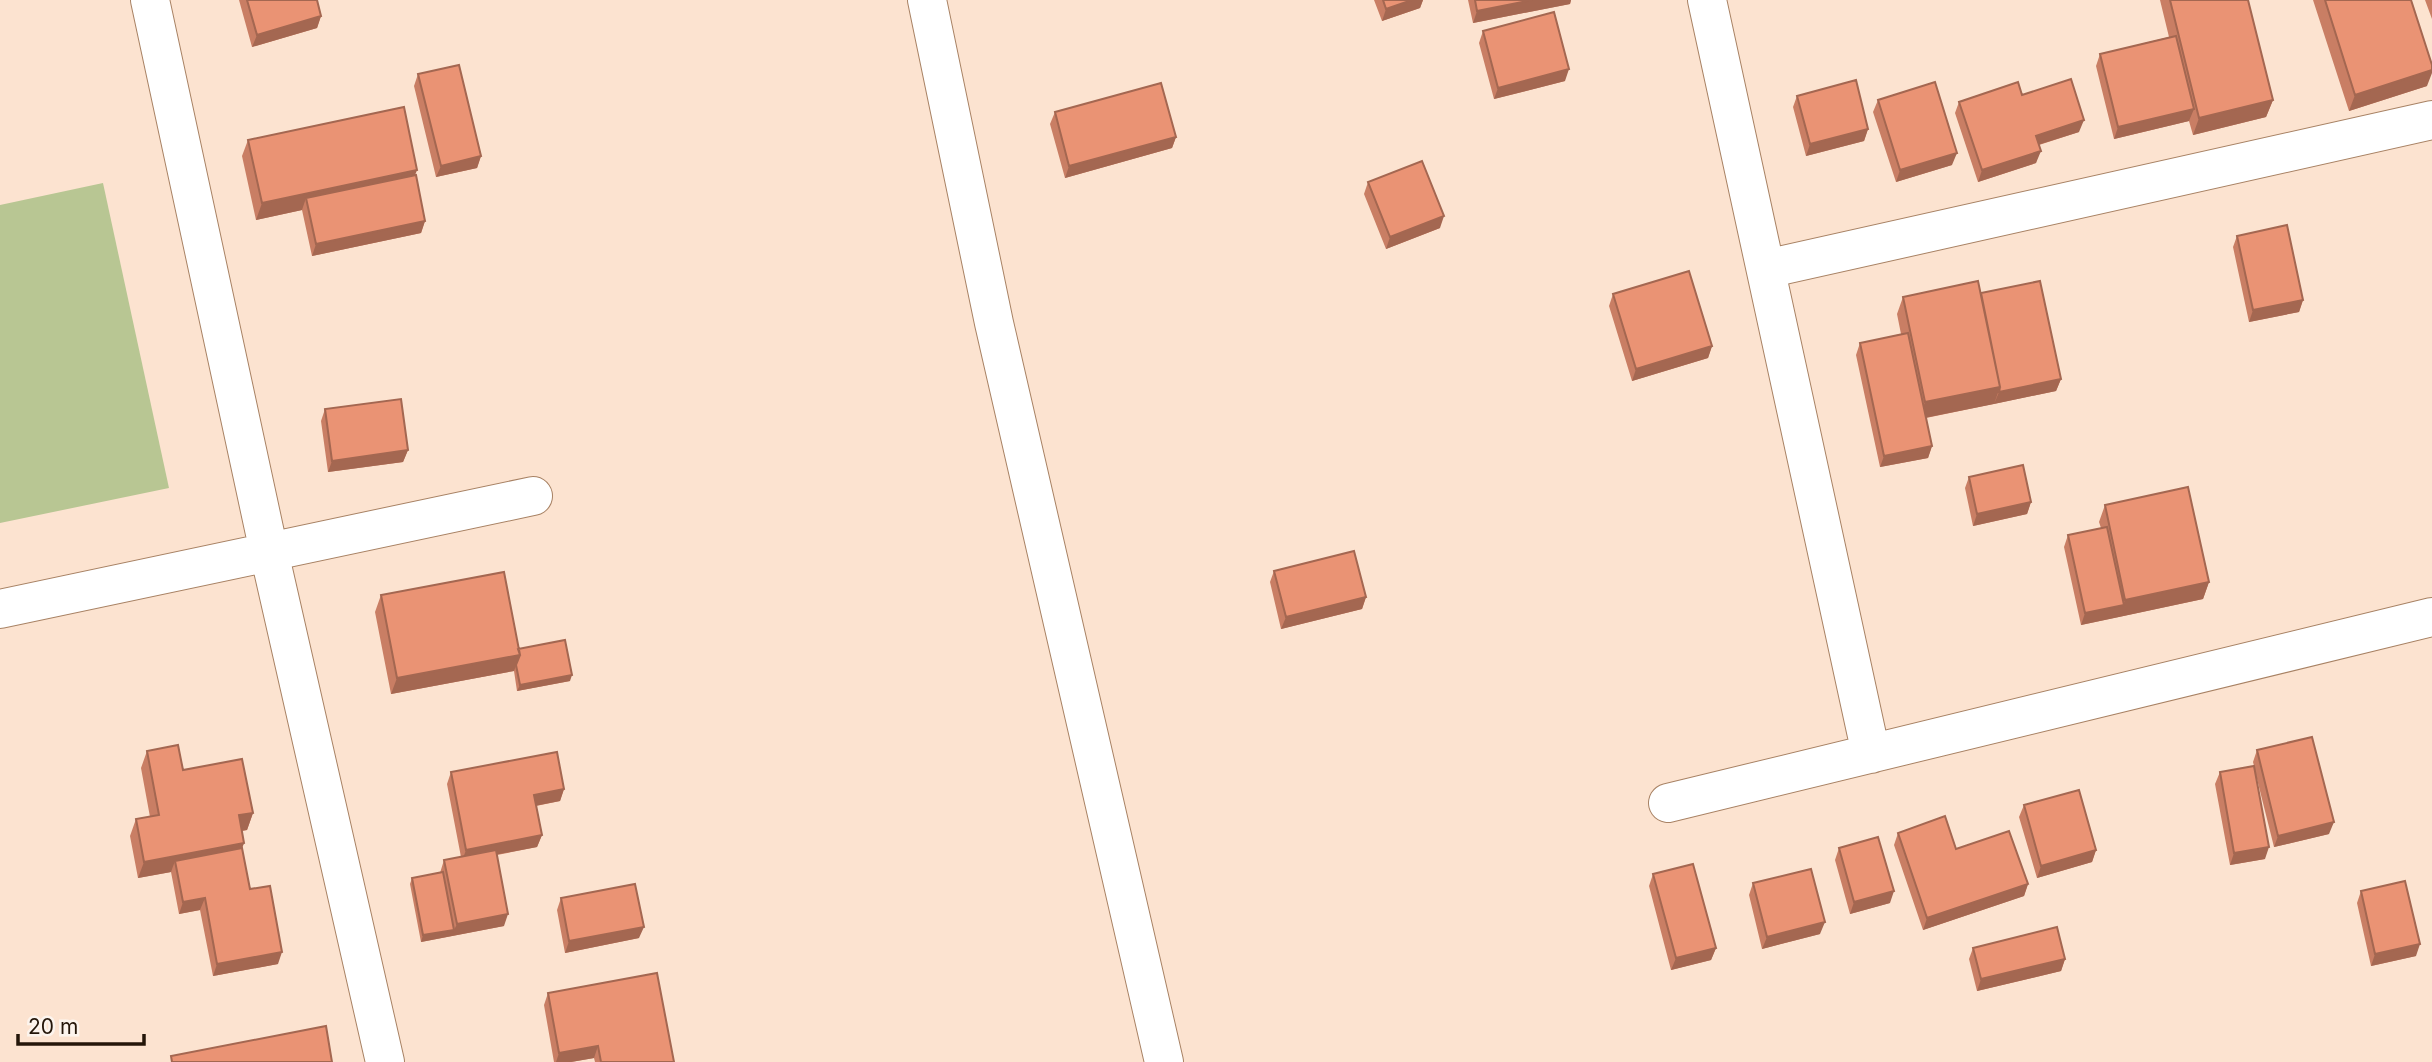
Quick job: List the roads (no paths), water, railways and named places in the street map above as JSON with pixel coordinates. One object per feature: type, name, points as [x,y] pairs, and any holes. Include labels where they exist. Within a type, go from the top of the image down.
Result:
[{"type":"street","points":[[150,0],[269,552],[384,1062]]},
{"type":"street","points":[[927,0],[994,323],[1164,1062]]},
{"type":"street","points":[[1707,0],[1871,754]]},
{"type":"street","points":[[1766,268],[2432,120]]},
{"type":"street","points":[[0,609],[533,496]]},
{"type":"street","points":[[1668,803],[2432,617]]}]
